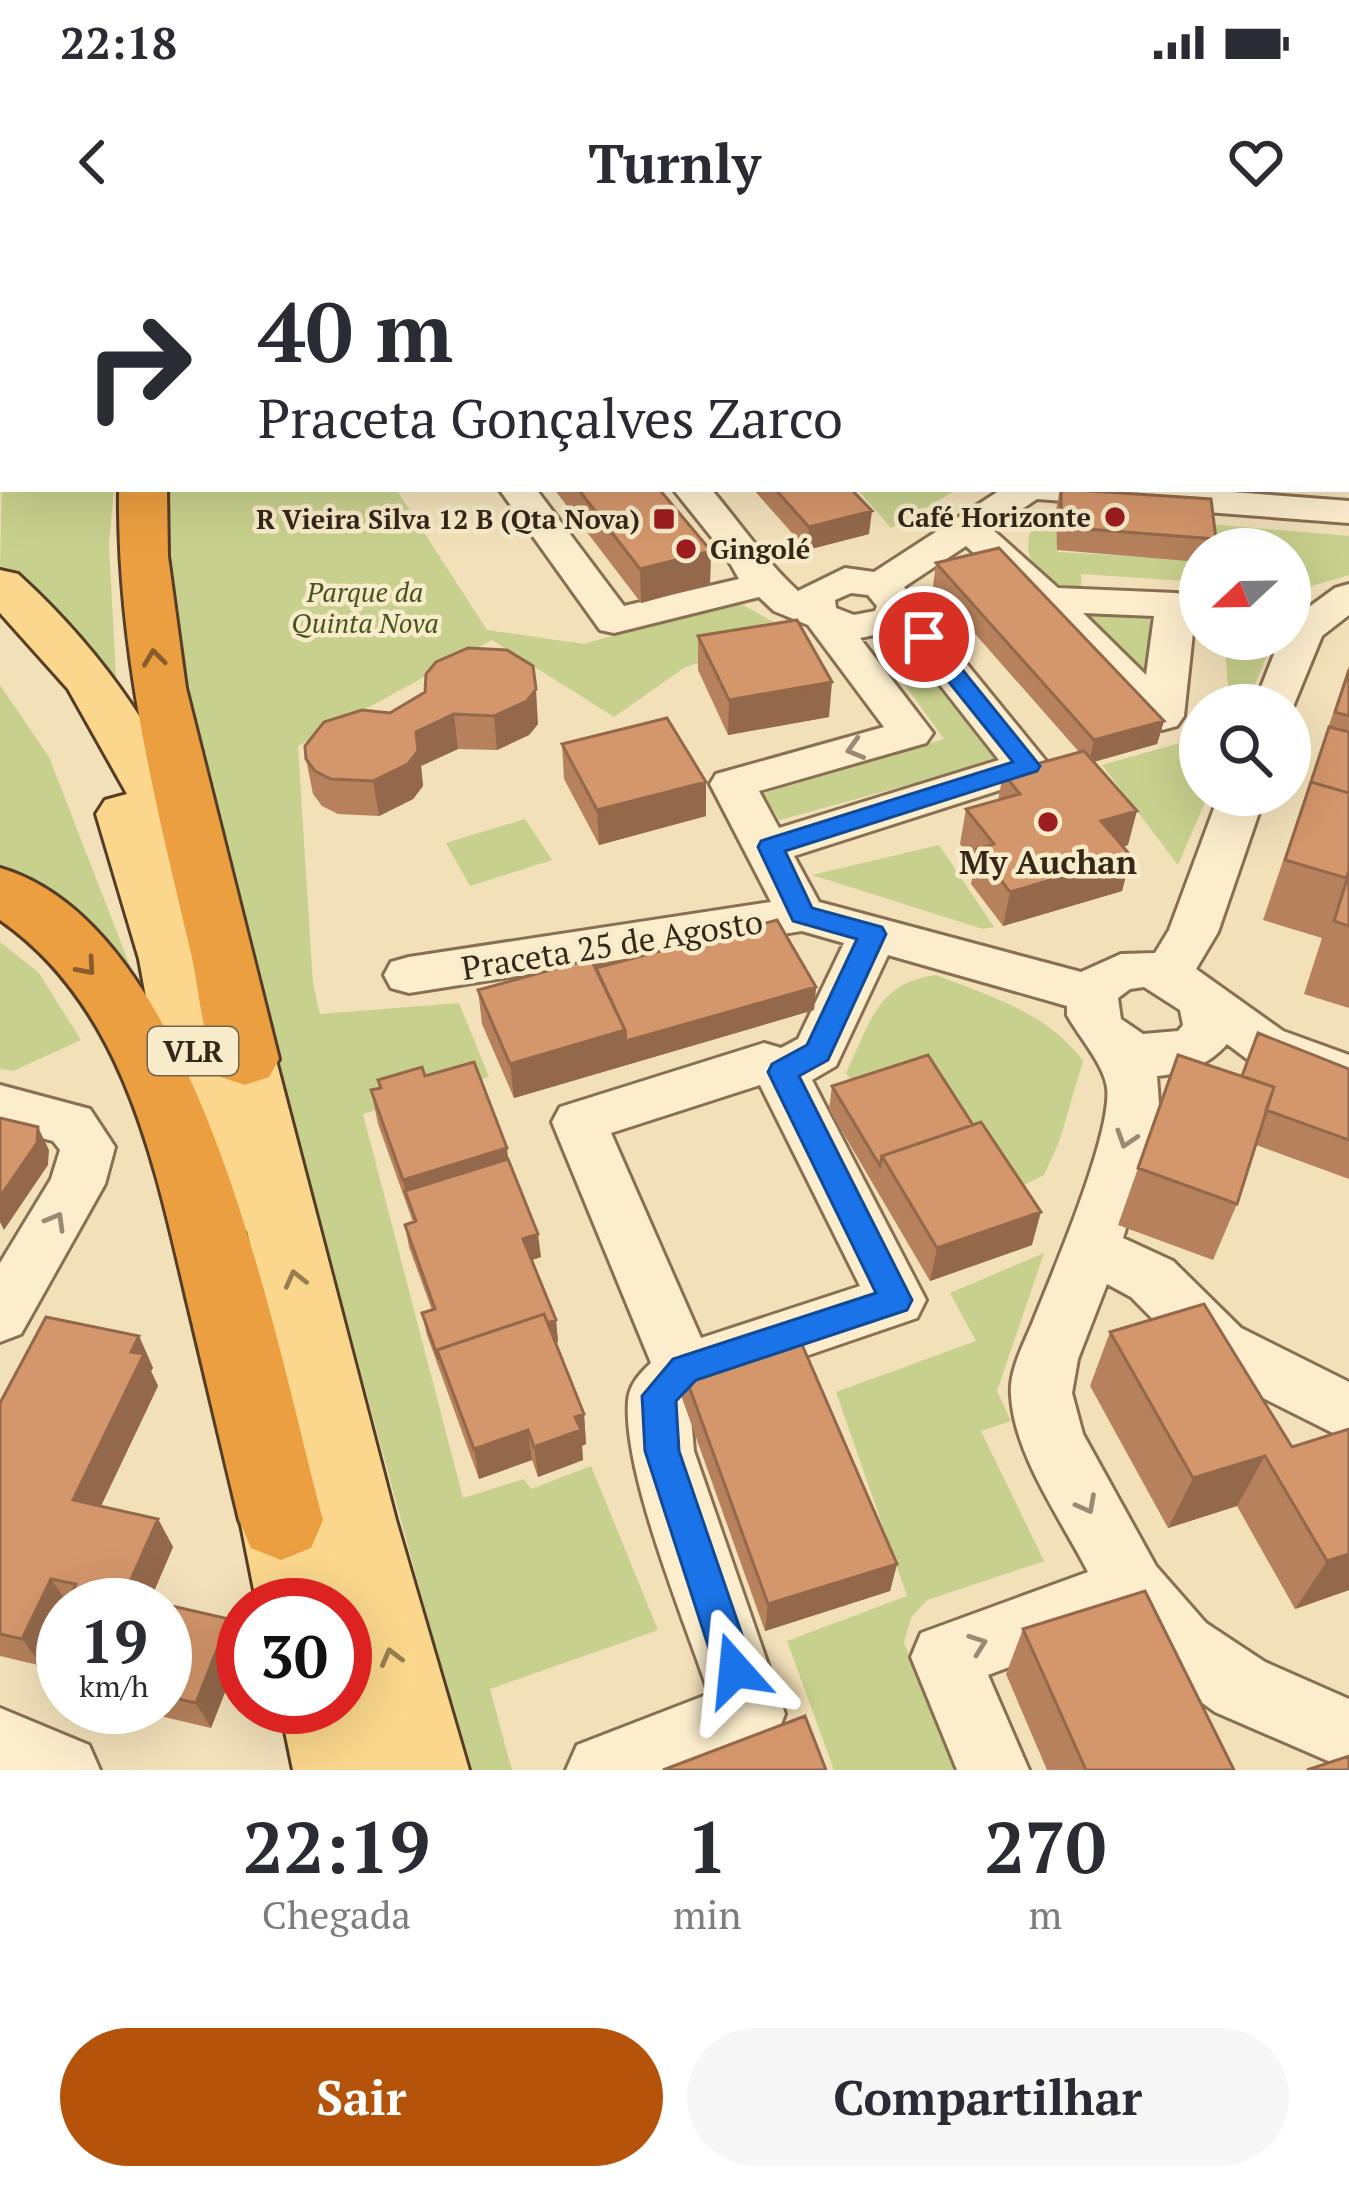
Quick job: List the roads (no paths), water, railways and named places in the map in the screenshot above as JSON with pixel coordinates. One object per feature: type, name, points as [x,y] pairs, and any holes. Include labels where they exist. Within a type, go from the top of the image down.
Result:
[{"type":"highway","points":[[142,492],[154,670],[238,1013],[244,1059]]},
{"type":"highway","points":[[0,890],[51,928],[90,968],[127,1018],[172,1109],[281,1520]]},
{"type":"main road","name":"VLR","points":[[0,585],[74,657],[134,744],[169,820],[244,1059],[337,1451],[422,1770]]},
{"type":"main road","name":"VLR","points":[[0,623],[52,677],[91,739],[126,813],[154,893],[196,1064],[295,1578]]},
{"type":"main road","points":[[331,1734],[340,1770]]},
{"type":"street","points":[[519,492],[614,621],[754,567]]},
{"type":"street","points":[[693,492],[788,603],[824,604],[866,629],[890,620],[890,595],[968,528],[1023,492]]},
{"type":"street","points":[[1083,492],[1349,512]]},
{"type":"street","points":[[968,528],[1047,599]]},
{"type":"street","points":[[770,847],[1028,766],[890,595]]},
{"type":"street","points":[[1283,684],[1304,630],[1324,610],[1349,596]]},
{"type":"street","points":[[802,914],[733,784],[911,733],[824,604]]},
{"type":"street","points":[[1186,987],[1192,932],[1234,816]]},
{"type":"street","name":"Praceta 25 de Agosto","points":[[409,974],[802,914],[873,934],[1097,1013],[1116,1045],[1154,1057],[1190,1051],[1210,1029],[1186,987]]},
{"type":"street","points":[[782,1072],[818,1052],[873,934]]},
{"type":"street","points":[[1349,1076],[1265,1045],[1186,987],[1121,971],[1103,980],[1097,1013],[1128,1068],[1135,1090],[1133,1118],[1091,1249],[1048,1359],[1041,1393],[1054,1441],[1132,1589],[1183,1647],[1240,1687],[1349,1735]]},
{"type":"street","points":[[602,1770],[750,1714],[662,1451],[659,1396],[685,1370],[896,1300],[782,1072],[764,1064],[579,1122],[685,1370]]},
{"type":"street","points":[[0,1106],[70,1124],[88,1147],[77,1184],[0,1316]]},
{"type":"street","points":[[1091,1249],[1152,1279],[1220,1347],[1349,1413]]},
{"type":"street","points":[[993,1770],[944,1657],[1132,1589]]},
{"type":"street","points":[[0,1744],[64,1770]]},
{"type":"place","name":"Café Horizonte","points":[[1115,517]]},
{"type":"place","name":"R Vieira Silva 12 B (Qta Nova)","points":[[664,519]]},
{"type":"place","name":"Gingolé","points":[[686,549]]},
{"type":"place","name":"My Auchan","points":[[1048,822]]},
{"type":"park label","name":"Parque da Quinta Nova","points":[[365,608]]}]
